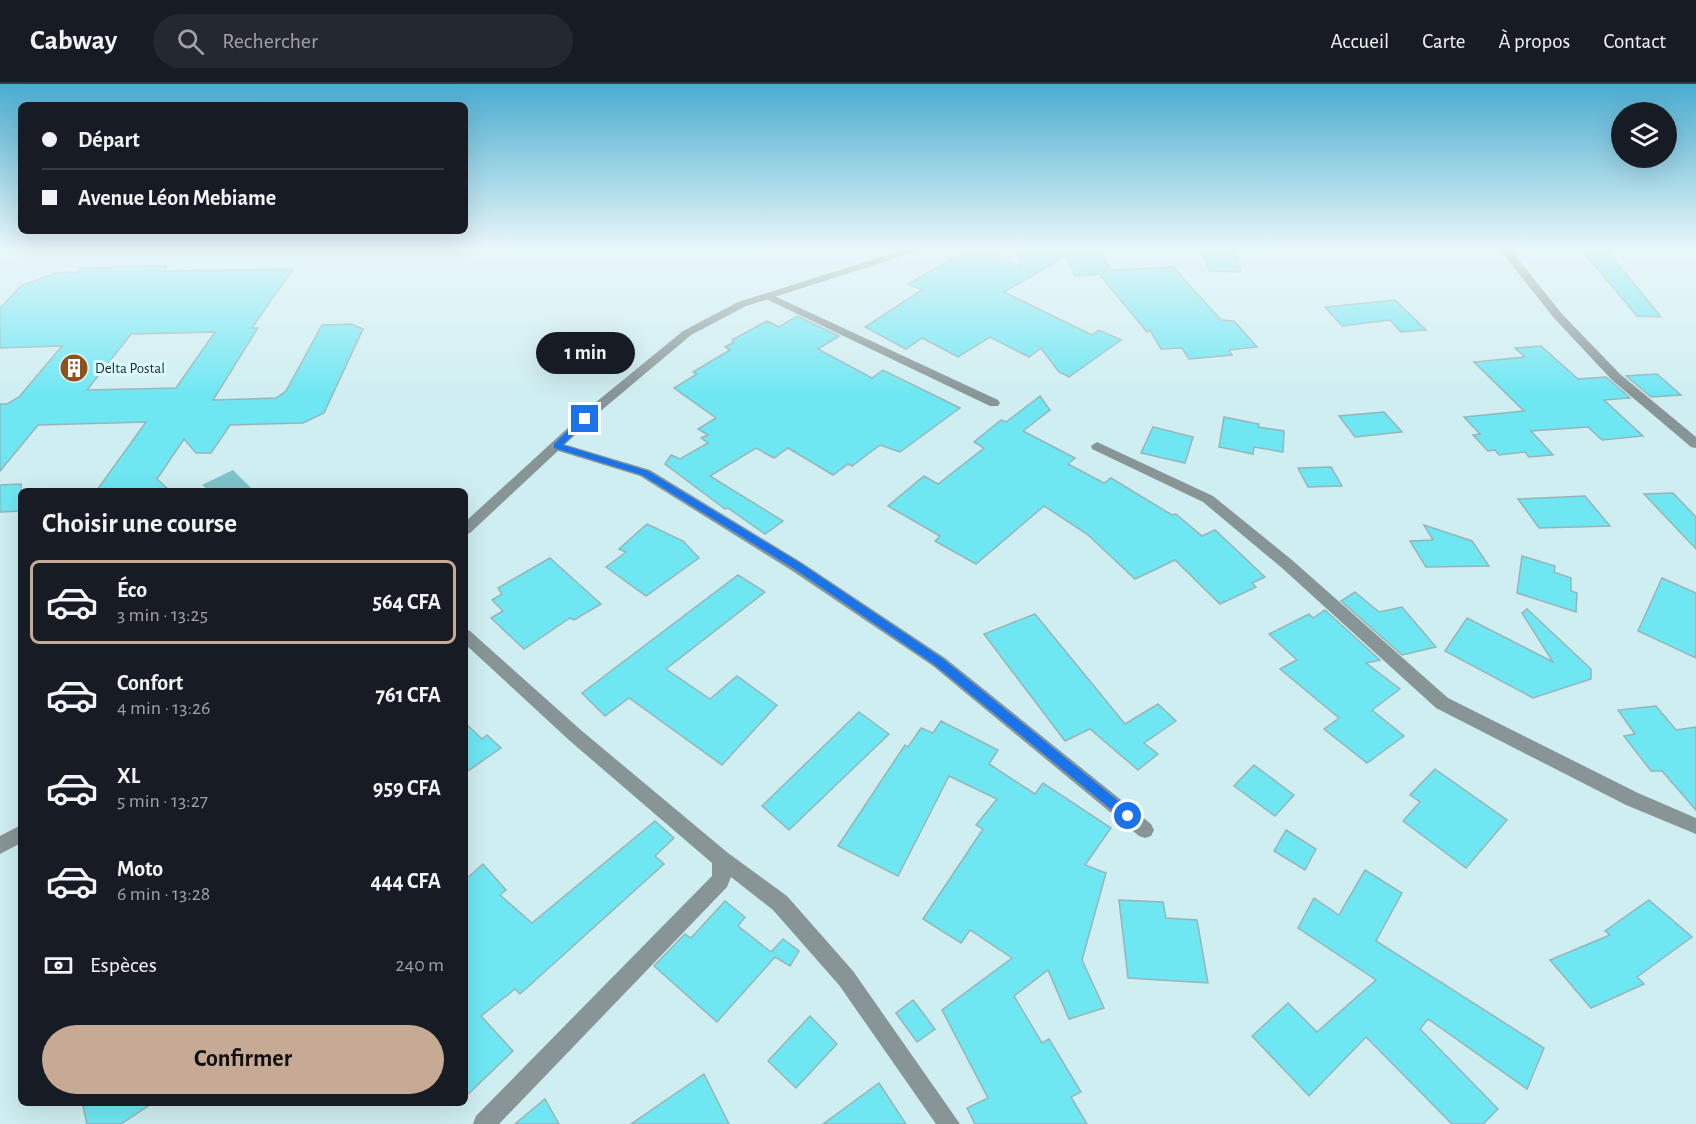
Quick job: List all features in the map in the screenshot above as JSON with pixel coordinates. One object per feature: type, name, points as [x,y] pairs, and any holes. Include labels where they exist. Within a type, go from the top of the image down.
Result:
[{"type":"street","points":[[468,527],[640,369],[687,333],[713,318],[764,298]]},
{"type":"street","points":[[771,298],[994,403]]},
{"type":"street","points":[[1543,298],[1616,377],[1696,444]]},
{"type":"street","points":[[557,446],[645,473],[796,566],[939,662],[1145,830]]},
{"type":"street","points":[[1098,446],[1208,499],[1287,564],[1442,703],[1632,799],[1696,826]]},
{"type":"street","points":[[468,639],[576,736],[721,859],[780,903],[846,978],[949,1124]]},
{"type":"street","points":[[0,846],[18,835]]},
{"type":"street","points":[[484,1124],[720,881],[723,871],[721,859]]},
{"type":"shaded area","points":[[233,470],[251,488],[206,488],[202,485]]},
{"type":"building","name":"Delta Postal","points":[[10,298],[273,298],[252,328],[258,328],[213,400],[276,398],[286,391],[322,325],[352,324],[363,329],[324,413],[303,423],[230,425],[211,453],[196,453],[184,439],[157,479],[167,488],[98,488],[146,422],[38,425],[0,471],[0,404],[7,404],[19,397],[62,346],[0,348],[0,308]],"holes":[[[215,332],[176,388],[87,390],[131,334]]]},
{"type":"building","points":[[910,298],[1015,298],[1092,335],[1099,330],[1121,340],[1069,377],[1059,372],[1041,348],[1029,357],[990,337],[958,357],[922,338],[906,349],[865,327]]},
{"type":"building","points":[[1118,298],[1201,298],[1221,320],[1234,321],[1257,347],[1229,350],[1232,355],[1189,359],[1182,348],[1161,349],[1150,330],[1147,332]]},
{"type":"building","points":[[1622,298],[1645,298],[1661,317],[1637,316]]},
{"type":"building","points":[[1395,300],[1426,330],[1401,332],[1390,320],[1342,326],[1325,307]]},
{"type":"building","points":[[797,316],[839,336],[818,349],[872,378],[883,370],[960,408],[900,452],[880,445],[852,466],[848,464],[833,475],[788,448],[774,458],[756,448],[710,476],[783,521],[765,534],[728,508],[725,509],[665,464],[671,455],[680,459],[708,443],[701,438],[708,435],[698,429],[716,418],[674,388],[697,374],[693,372],[730,350],[725,347],[734,342],[732,340],[767,321],[779,327]]},
{"type":"building","points":[[1541,346],[1578,379],[1606,377],[1630,398],[1604,400],[1643,436],[1602,440],[1588,427],[1531,431],[1553,455],[1529,457],[1525,452],[1499,455],[1495,450],[1488,451],[1473,435],[1480,434],[1464,417],[1524,411],[1474,362],[1525,357],[1515,348]]},
{"type":"building","points":[[1657,374],[1681,395],[1651,397],[1626,376]]},
{"type":"building","points":[[1040,396],[1050,410],[1023,431],[1075,458],[1068,464],[1104,483],[1111,478],[1172,515],[1176,514],[1202,536],[1215,530],[1265,577],[1252,583],[1256,587],[1220,604],[1175,560],[1135,579],[1087,534],[1044,506],[976,564],[935,541],[940,536],[888,506],[924,476],[938,484],[984,448],[974,442],[1001,420],[1006,422]]},
{"type":"building","points":[[1384,412],[1402,432],[1355,437],[1339,416]]},
{"type":"building","points":[[1224,417],[1259,424],[1258,427],[1284,431],[1283,452],[1254,447],[1253,454],[1219,447]]},
{"type":"building","points":[[1153,427],[1193,437],[1185,463],[1141,453]]},
{"type":"building","points":[[1331,467],[1342,486],[1308,487],[1298,468]]},
{"type":"building","points":[[21,484],[21,488],[18,488],[18,511],[0,512],[0,485]]},
{"type":"building","points":[[1673,493],[1696,517],[1696,549],[1644,494]]},
{"type":"building","points":[[1585,496],[1610,526],[1539,528],[1518,499]]},
{"type":"building","points":[[647,524],[683,541],[699,558],[646,596],[606,567],[626,552],[619,549]]},
{"type":"building","points":[[1424,525],[1472,541],[1489,566],[1426,567],[1410,541],[1433,540]]},
{"type":"building","points":[[1522,556],[1555,566],[1554,572],[1571,578],[1571,591],[1577,593],[1576,612],[1517,593]]},
{"type":"building","points":[[550,558],[601,604],[574,620],[570,618],[524,649],[491,618],[503,611],[492,600],[502,594],[498,588]]},
{"type":"building","points":[[738,575],[765,592],[666,669],[710,699],[737,676],[777,705],[722,765],[629,698],[605,716],[582,693]]},
{"type":"building","points":[[1662,578],[1696,593],[1696,658],[1638,631]]},
{"type":"building","points":[[1355,592],[1379,612],[1402,607],[1436,647],[1402,655],[1341,601]]},
{"type":"building","points":[[1527,609],[1591,669],[1591,679],[1533,698],[1445,651],[1467,618],[1553,662],[1522,613]]},
{"type":"building","points":[[1325,610],[1380,660],[1366,663],[1400,689],[1372,710],[1404,736],[1367,763],[1324,729],[1339,718],[1280,669],[1297,660],[1269,634],[1309,614],[1313,618]]},
{"type":"building","points":[[1035,614],[1125,724],[1158,704],[1176,721],[1144,743],[1158,754],[1138,770],[1090,729],[1065,741],[984,634]]},
{"type":"building","points":[[1656,706],[1676,730],[1696,727],[1696,810],[1662,771],[1651,771],[1624,736],[1635,734],[1618,710]]},
{"type":"building","points":[[859,712],[889,734],[789,830],[762,806]]},
{"type":"building","points":[[941,721],[998,750],[989,764],[1035,794],[1043,783],[1111,828],[1085,865],[1106,873],[1082,960],[1104,1008],[1069,1019],[1048,970],[1014,996],[1042,1043],[1049,1039],[1081,1092],[1071,1097],[1087,1124],[975,1124],[967,1108],[988,1098],[942,1010],[1012,958],[970,930],[961,943],[923,919],[983,829],[976,825],[997,799],[949,776],[898,876],[838,846],[905,745],[908,747],[921,728],[933,733]]},
{"type":"building","points":[[468,726],[482,739],[487,735],[501,748],[468,771]]},
{"type":"building","points":[[1254,765],[1294,795],[1275,816],[1234,786]]},
{"type":"building","points":[[1435,769],[1507,820],[1466,868],[1403,821],[1420,802],[1410,795]]},
{"type":"building","points":[[655,821],[674,838],[655,856],[664,864],[520,994],[515,989],[481,1016],[513,1051],[468,1094],[468,877],[483,864],[506,890],[500,895],[532,923]]},
{"type":"building","points":[[1286,830],[1316,849],[1305,870],[1274,851]]},
{"type":"building","points":[[1365,870],[1402,893],[1376,941],[1544,1048],[1527,1089],[1428,1019],[1420,1029],[1498,1109],[1483,1124],[1452,1124],[1366,1037],[1309,1096],[1252,1036],[1288,1003],[1317,1032],[1376,980],[1298,928],[1314,898],[1339,915]]},
{"type":"building","points":[[1119,900],[1163,902],[1166,918],[1197,920],[1208,983],[1128,978]]},
{"type":"building","points":[[1649,900],[1692,937],[1637,977],[1644,984],[1591,1008],[1550,960],[1610,935],[1605,931]]},
{"type":"building","points":[[725,901],[745,917],[738,926],[771,952],[783,939],[799,951],[790,966],[775,957],[717,1022],[654,966],[685,934],[691,938]]},
{"type":"building","points":[[913,1000],[935,1029],[917,1042],[896,1013]]},
{"type":"building","points":[[810,1016],[837,1044],[796,1088],[768,1061]]},
{"type":"building","points":[[704,1074],[729,1124],[631,1124]]},
{"type":"building","points":[[879,1083],[906,1124],[823,1124]]},
{"type":"building","points":[[545,1099],[559,1124],[515,1124]]},
{"type":"building","points":[[83,1106],[148,1106],[121,1124],[87,1124]]},
{"type":"place","name":"Delta Postal","points":[[74,368]]},
{"type":"route","points":[[585,419],[557,446],[645,473],[796,566],[939,662],[1128,816]]}]
